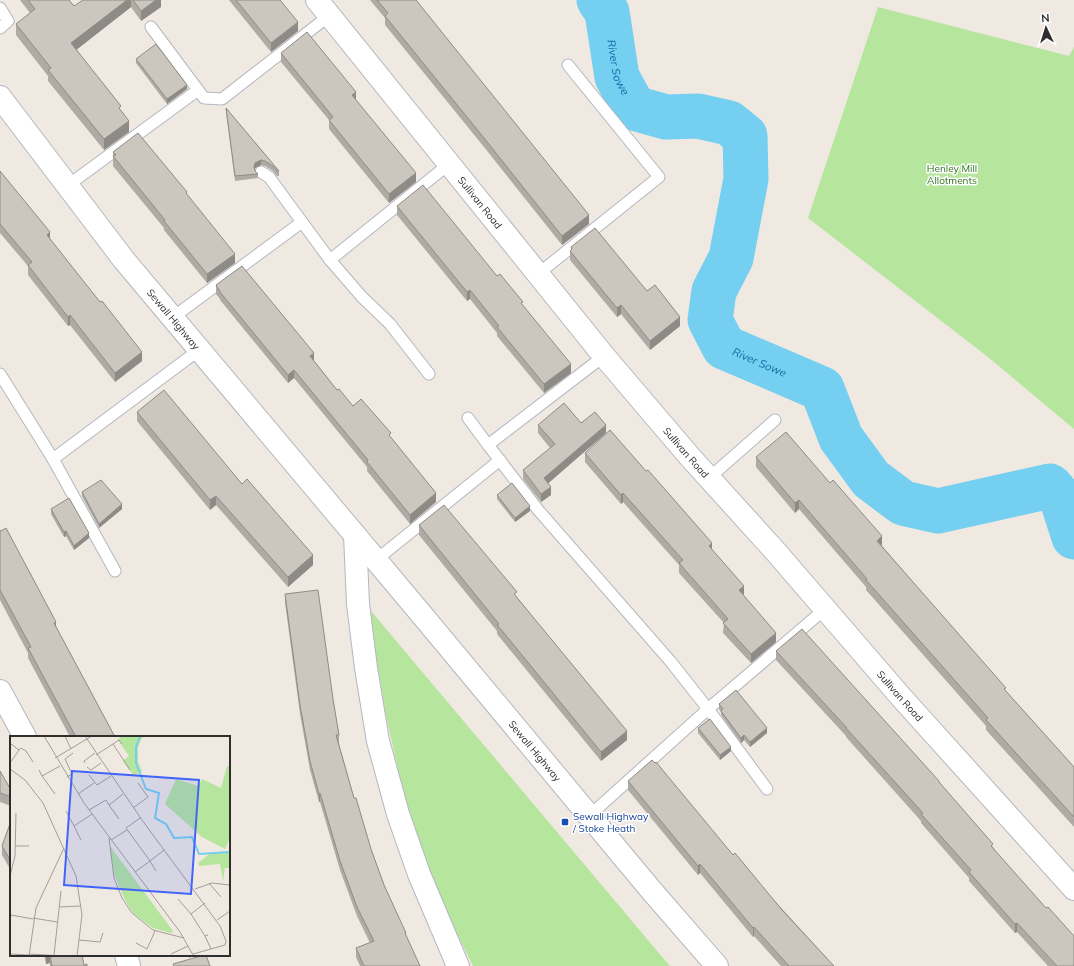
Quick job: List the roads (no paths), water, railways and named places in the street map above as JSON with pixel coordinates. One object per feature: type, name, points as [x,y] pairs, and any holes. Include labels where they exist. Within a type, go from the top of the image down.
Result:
[{"type":"street","name":"Sullivan Road","points":[[323,8],[604,356],[690,457],[776,552],[901,697],[1074,889]]},
{"type":"street","name":"Sewall Highway","points":[[0,97],[124,260],[651,890],[717,966]]},
{"type":"street","points":[[355,535],[359,611],[366,668],[378,741],[398,814],[419,874],[458,966]]},
{"type":"street","points":[[0,691],[13,726]]},
{"type":"street","points":[[126,956],[128,966]]},
{"type":"lane","points":[[0,8],[8,21],[0,28]]},
{"type":"lane","points":[[151,27],[204,98],[222,99],[323,8]]},
{"type":"lane","points":[[538,274],[660,177],[568,65]]},
{"type":"lane","points":[[67,186],[198,90]]},
{"type":"lane","points":[[330,260],[449,164]]},
{"type":"lane","points":[[261,172],[269,177],[330,260],[362,297],[390,324],[429,374]]},
{"type":"lane","points":[[172,318],[302,222]]},
{"type":"lane","points":[[52,459],[199,350]]},
{"type":"lane","points":[[488,445],[604,356]]},
{"type":"lane","points":[[0,374],[52,459],[115,571]]},
{"type":"lane","points":[[468,418],[539,511],[671,662],[708,709],[766,789]]},
{"type":"lane","points":[[709,478],[775,420]]},
{"type":"lane","points":[[376,560],[500,460]]},
{"type":"lane","points":[[589,816],[708,709],[825,609]]},
{"type":"waterway","name":"River Sowe","points":[[599,0],[607,12],[617,77],[634,108],[666,117],[698,116],[729,123],[745,136],[746,179],[731,258],[714,291],[710,320],[724,347],[822,389],[841,438],[871,479],[903,503],[938,511],[1050,486],[1062,500],[1074,537]]},
{"type":"place","name":"Sewall Highway / Stoke Heath","points":[[565,822]]},
{"type":"park label","name":"Henley Mill Allotments","points":[[952,174]]}]
